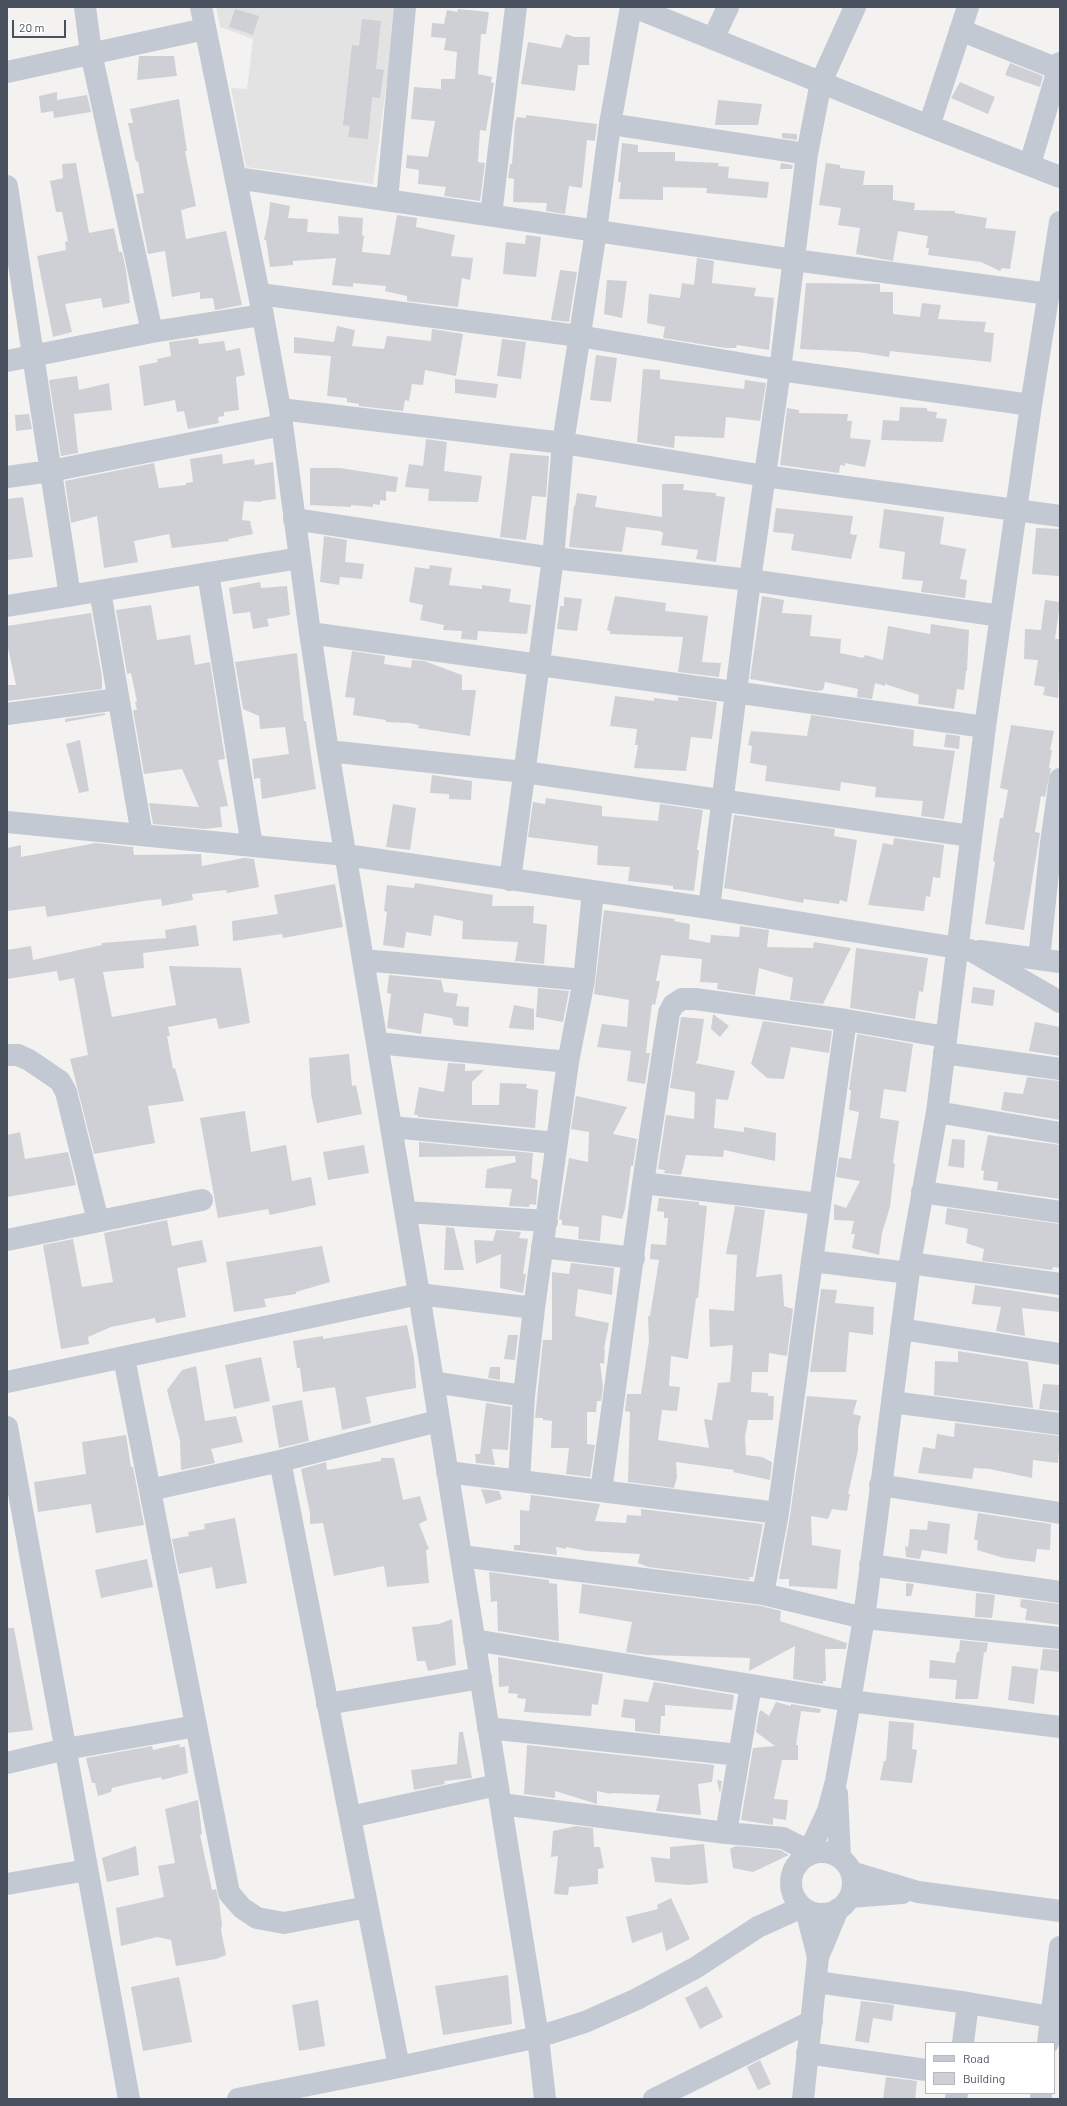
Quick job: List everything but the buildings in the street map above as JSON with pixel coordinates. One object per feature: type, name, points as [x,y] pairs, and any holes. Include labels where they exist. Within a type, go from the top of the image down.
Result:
[{"type":"street","points":[[85,7],[91,53],[152,332]]},
{"type":"street","points":[[201,7],[259,294],[281,417],[310,633],[328,751],[406,1212],[438,1420],[538,2036],[545,2099]]},
{"type":"street","points":[[386,200],[405,7]]},
{"type":"street","points":[[491,215],[516,7]]},
{"type":"street","points":[[510,880],[553,558],[563,443],[596,231],[610,124],[633,7],[1060,177]]},
{"type":"street","points":[[713,39],[728,7]]},
{"type":"street","points":[[709,908],[750,580],[780,370],[807,154],[820,82],[855,7]]},
{"type":"street","points":[[929,126],[968,7]]},
{"type":"street","points":[[7,72],[205,29]]},
{"type":"street","points":[[960,30],[1059,66],[1030,164]]},
{"type":"street","points":[[610,124],[807,154]]},
{"type":"street","points":[[236,178],[794,260],[1049,294]]},
{"type":"street","points":[[7,186],[70,596]]},
{"type":"street","points":[[758,1927],[798,1867],[822,1826],[836,1781],[864,1618],[880,1485],[910,1268],[937,1112],[945,1045],[963,949],[972,836],[985,727],[1031,405],[1060,222]]},
{"type":"street","points":[[259,294],[579,336],[780,370],[1031,405]]},
{"type":"street","points":[[7,361],[152,332],[262,315]]},
{"type":"street","points":[[7,477],[51,471],[281,417],[563,443],[765,476],[1060,516]]},
{"type":"street","points":[[294,519],[553,558],[750,580],[1001,616]]},
{"type":"street","points":[[7,606],[300,558]]},
{"type":"street","points":[[208,573],[252,846]]},
{"type":"street","points":[[100,591],[142,835]]},
{"type":"street","points":[[310,633],[737,691],[985,727]]},
{"type":"street","points":[[7,714],[118,699]]},
{"type":"street","points":[[328,751],[524,772],[972,836]]},
{"type":"street","points":[[7,822],[346,855],[709,908],[963,949],[1050,960],[1055,843],[1060,779]]},
{"type":"street","points":[[519,1481],[524,1396],[534,1308],[568,1062],[584,980],[593,892]]},
{"type":"street","points":[[963,949],[1060,1002]]},
{"type":"street","points":[[363,960],[584,980]]},
{"type":"street","points":[[601,1491],[634,1258],[643,1183],[669,1013],[673,1005],[682,999],[695,999],[846,1020],[945,1045],[1060,1069]]},
{"type":"street","points":[[763,1594],[778,1513],[846,1020]]},
{"type":"street","points":[[378,1043],[568,1062]]},
{"type":"street","points":[[7,1055],[18,1055],[29,1060],[60,1080],[66,1092],[98,1221]]},
{"type":"street","points":[[937,1112],[1060,1133]]},
{"type":"street","points":[[392,1127],[556,1143]]},
{"type":"street","points":[[643,1183],[820,1204]]},
{"type":"street","points":[[922,1192],[1060,1212]]},
{"type":"street","points":[[7,1240],[202,1200]]},
{"type":"street","points":[[406,1212],[547,1221]]},
{"type":"street","points":[[542,1247],[634,1258]]},
{"type":"street","points":[[812,1261],[910,1268],[1060,1284]]},
{"type":"street","points":[[7,1382],[419,1294],[534,1308]]},
{"type":"street","points":[[901,1329],[1060,1354]]},
{"type":"street","points":[[124,1358],[229,1893],[242,1908],[257,1918],[284,1923],[367,1907]]},
{"type":"street","points":[[433,1382],[524,1396]]},
{"type":"street","points":[[892,1402],[1060,1424]]},
{"type":"street","points":[[150,1490],[280,1461],[438,1420]]},
{"type":"street","points":[[7,1427],[14,1509],[66,1749],[129,2099]]},
{"type":"street","points":[[280,1461],[399,2067]]},
{"type":"street","points":[[447,1472],[778,1513]]},
{"type":"street","points":[[880,1485],[1060,1513]]},
{"type":"street","points":[[461,1556],[763,1594],[864,1618],[1060,1638]]},
{"type":"street","points":[[870,1565],[1060,1592]]},
{"type":"street","points":[[474,1640],[850,1701],[1060,1727]]},
{"type":"street","points":[[327,1704],[481,1678]]},
{"type":"street","points":[[726,1833],[751,1685]]},
{"type":"street","points":[[7,1763],[66,1749],[196,1726]]},
{"type":"street","points":[[488,1728],[739,1755]]},
{"type":"street","points":[[818,1957],[844,1903],[853,1880],[846,1865],[836,1781]]},
{"type":"street","points":[[350,1817],[499,1795],[726,1833],[783,1838],[798,1867],[796,1899],[804,1908],[818,1957],[803,2099]]},
{"type":"street","points":[[798,1867],[810,1854],[828,1852],[846,1865],[918,1892],[1060,1911]]},
{"type":"street","points":[[7,1884],[87,1870]]},
{"type":"street","points":[[238,2099],[399,2067],[538,2036],[585,2022],[637,2000],[695,1968],[758,1927],[804,1908],[816,1913],[826,1914],[844,1903],[918,1892]]},
{"type":"street","points":[[1048,2042],[1060,1947]]},
{"type":"street","points":[[816,1982],[968,2003],[1051,2017]]},
{"type":"street","points":[[963,2042],[968,2003]]},
{"type":"street","points":[[654,2099],[812,2021]]},
{"type":"street","points":[[807,2053],[925,2070]]},
{"type":"shaded area","points":[[216,7],[397,7],[373,184],[246,167],[231,88],[247,89],[253,39],[220,27]]}]
